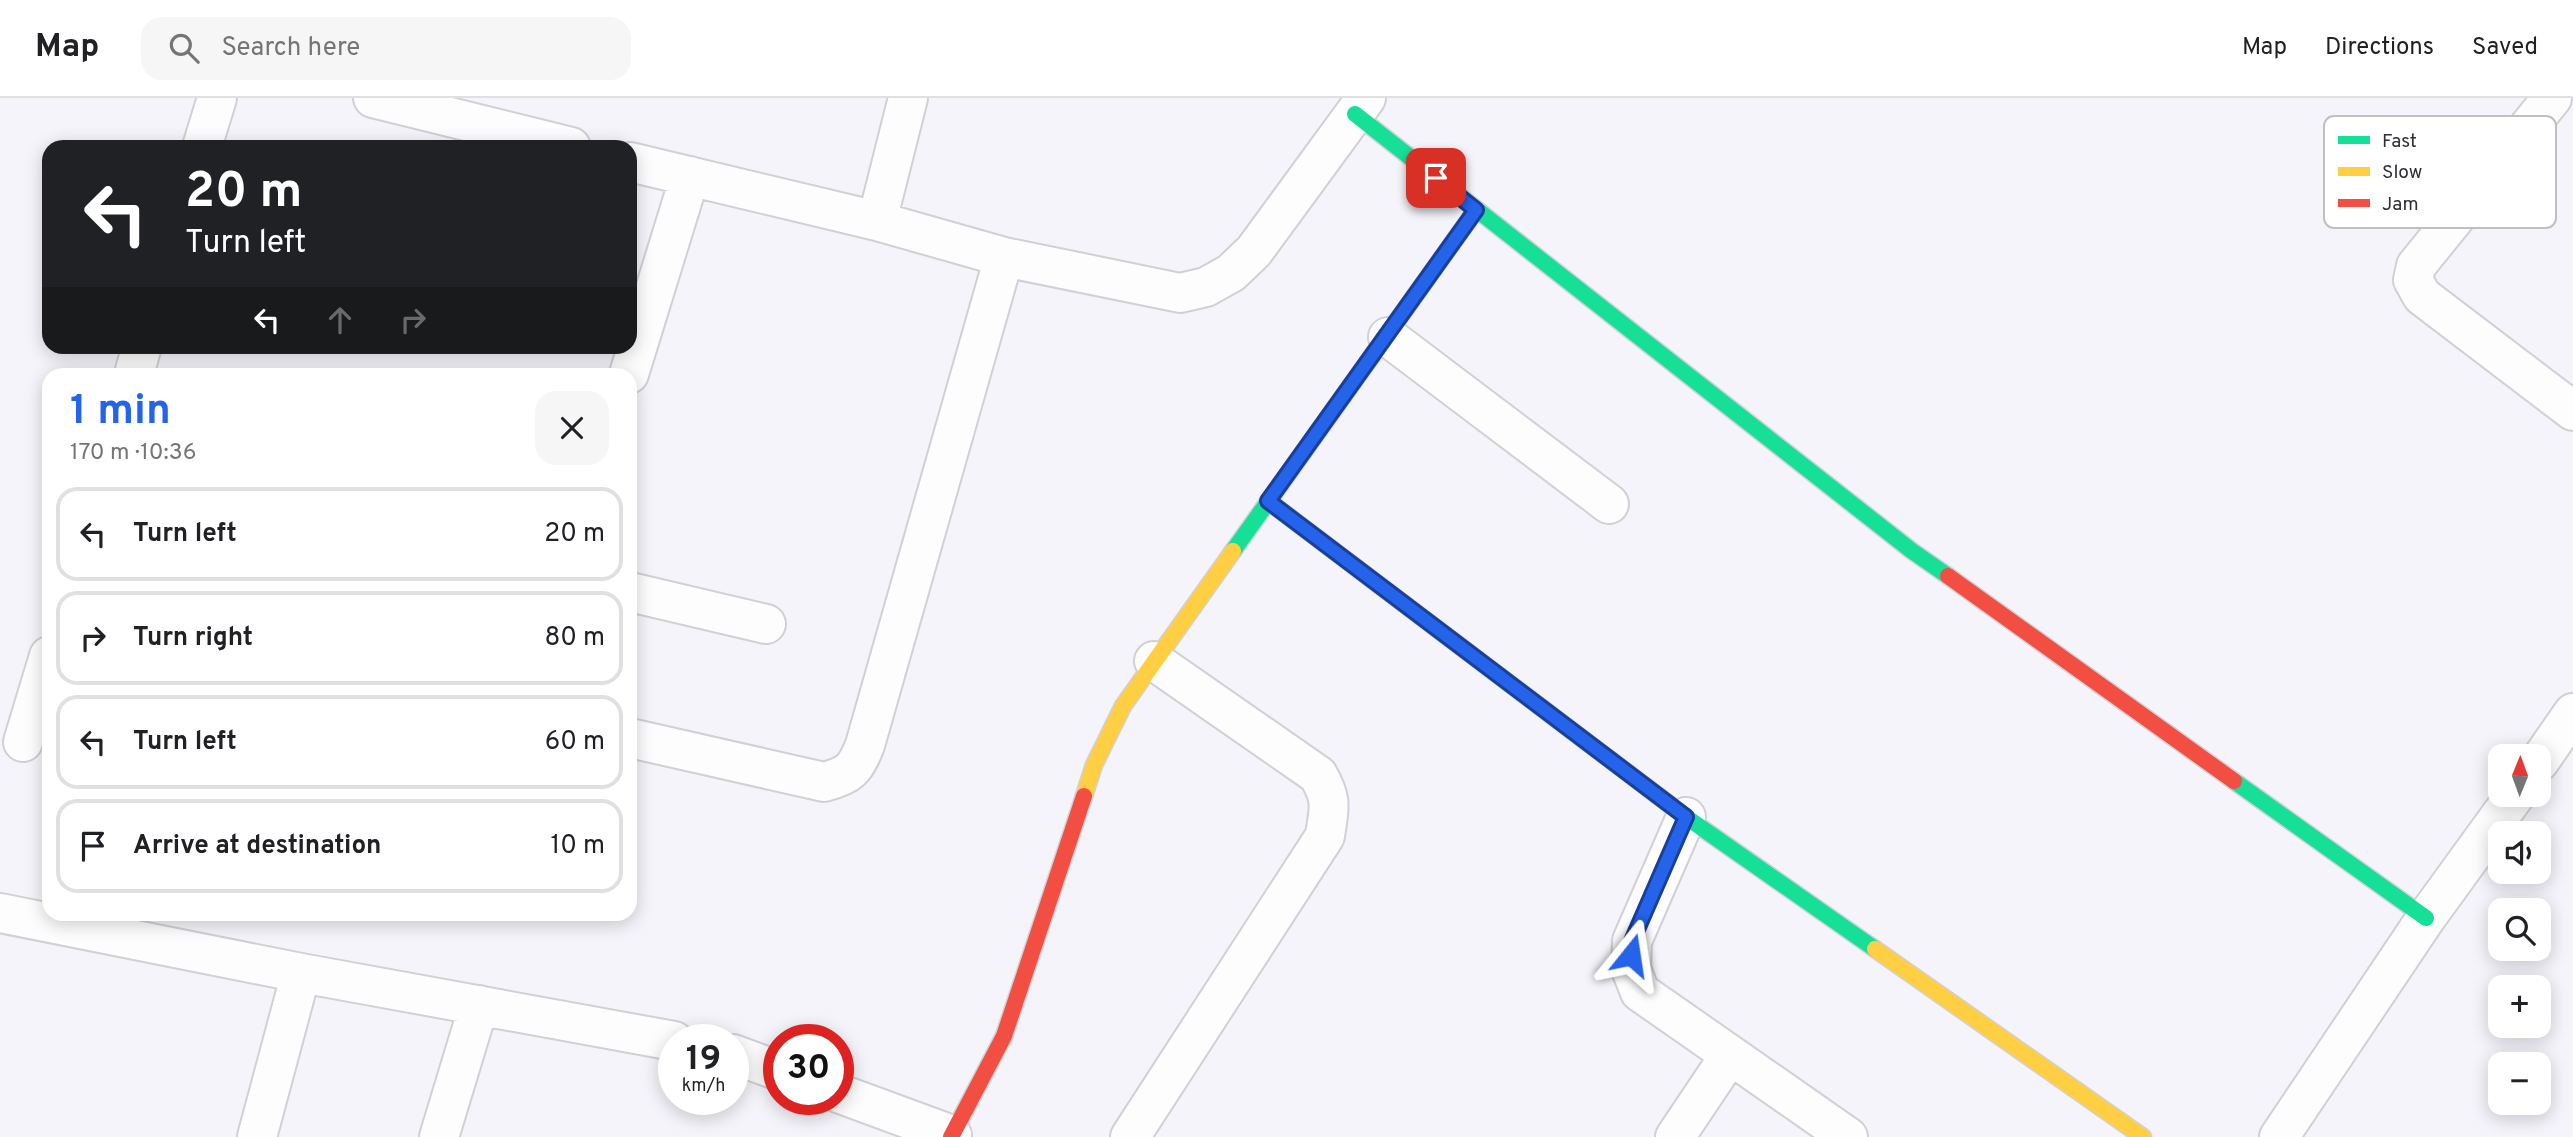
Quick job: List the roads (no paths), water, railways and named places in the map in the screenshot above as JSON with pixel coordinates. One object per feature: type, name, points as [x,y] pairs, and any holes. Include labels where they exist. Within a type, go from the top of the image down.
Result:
[{"type":"street","points":[[204,140],[217,98]]},
{"type":"street","points":[[373,98],[543,140]]},
{"type":"street","points":[[877,221],[908,98]]},
{"type":"street","points":[[2537,116],[2552,98]]},
{"type":"street","points":[[637,164],[877,221],[1004,257],[1180,293],[1206,287],[1231,273],[1254,251],[1361,106],[1476,210],[1912,551],[2426,918]]},
{"type":"street","points":[[637,348],[690,176]]},
{"type":"street","points":[[854,1099],[953,1136],[1004,1036],[1094,765],[1123,706],[1476,210]]},
{"type":"street","points":[[2447,228],[2416,266],[2413,280],[2422,296],[2573,411]]},
{"type":"street","points":[[637,740],[824,782],[844,777],[857,765],[869,732],[1004,257]]},
{"type":"street","points":[[1388,337],[1609,504]]},
{"type":"street","points":[[1268,501],[1686,817],[2143,1137]]},
{"type":"street","points":[[637,594],[766,624]]},
{"type":"street","points":[[1130,1137],[1325,836],[1329,804],[1329,795],[1318,775],[1154,661]]},
{"type":"street","points":[[23,742],[42,679]]},
{"type":"street","points":[[2551,744],[2573,713]]},
{"type":"street","points":[[2279,1137],[2426,918],[2507,807]]},
{"type":"street","points":[[1686,817],[1632,941],[1631,969],[1640,992],[1849,1137]]},
{"type":"street","points":[[0,913],[301,973],[658,1038]]},
{"type":"street","points":[[257,1137],[301,973]]},
{"type":"street","points":[[439,1137],[479,1005]]},
{"type":"street","points":[[1675,1137],[1730,1055]]}]
